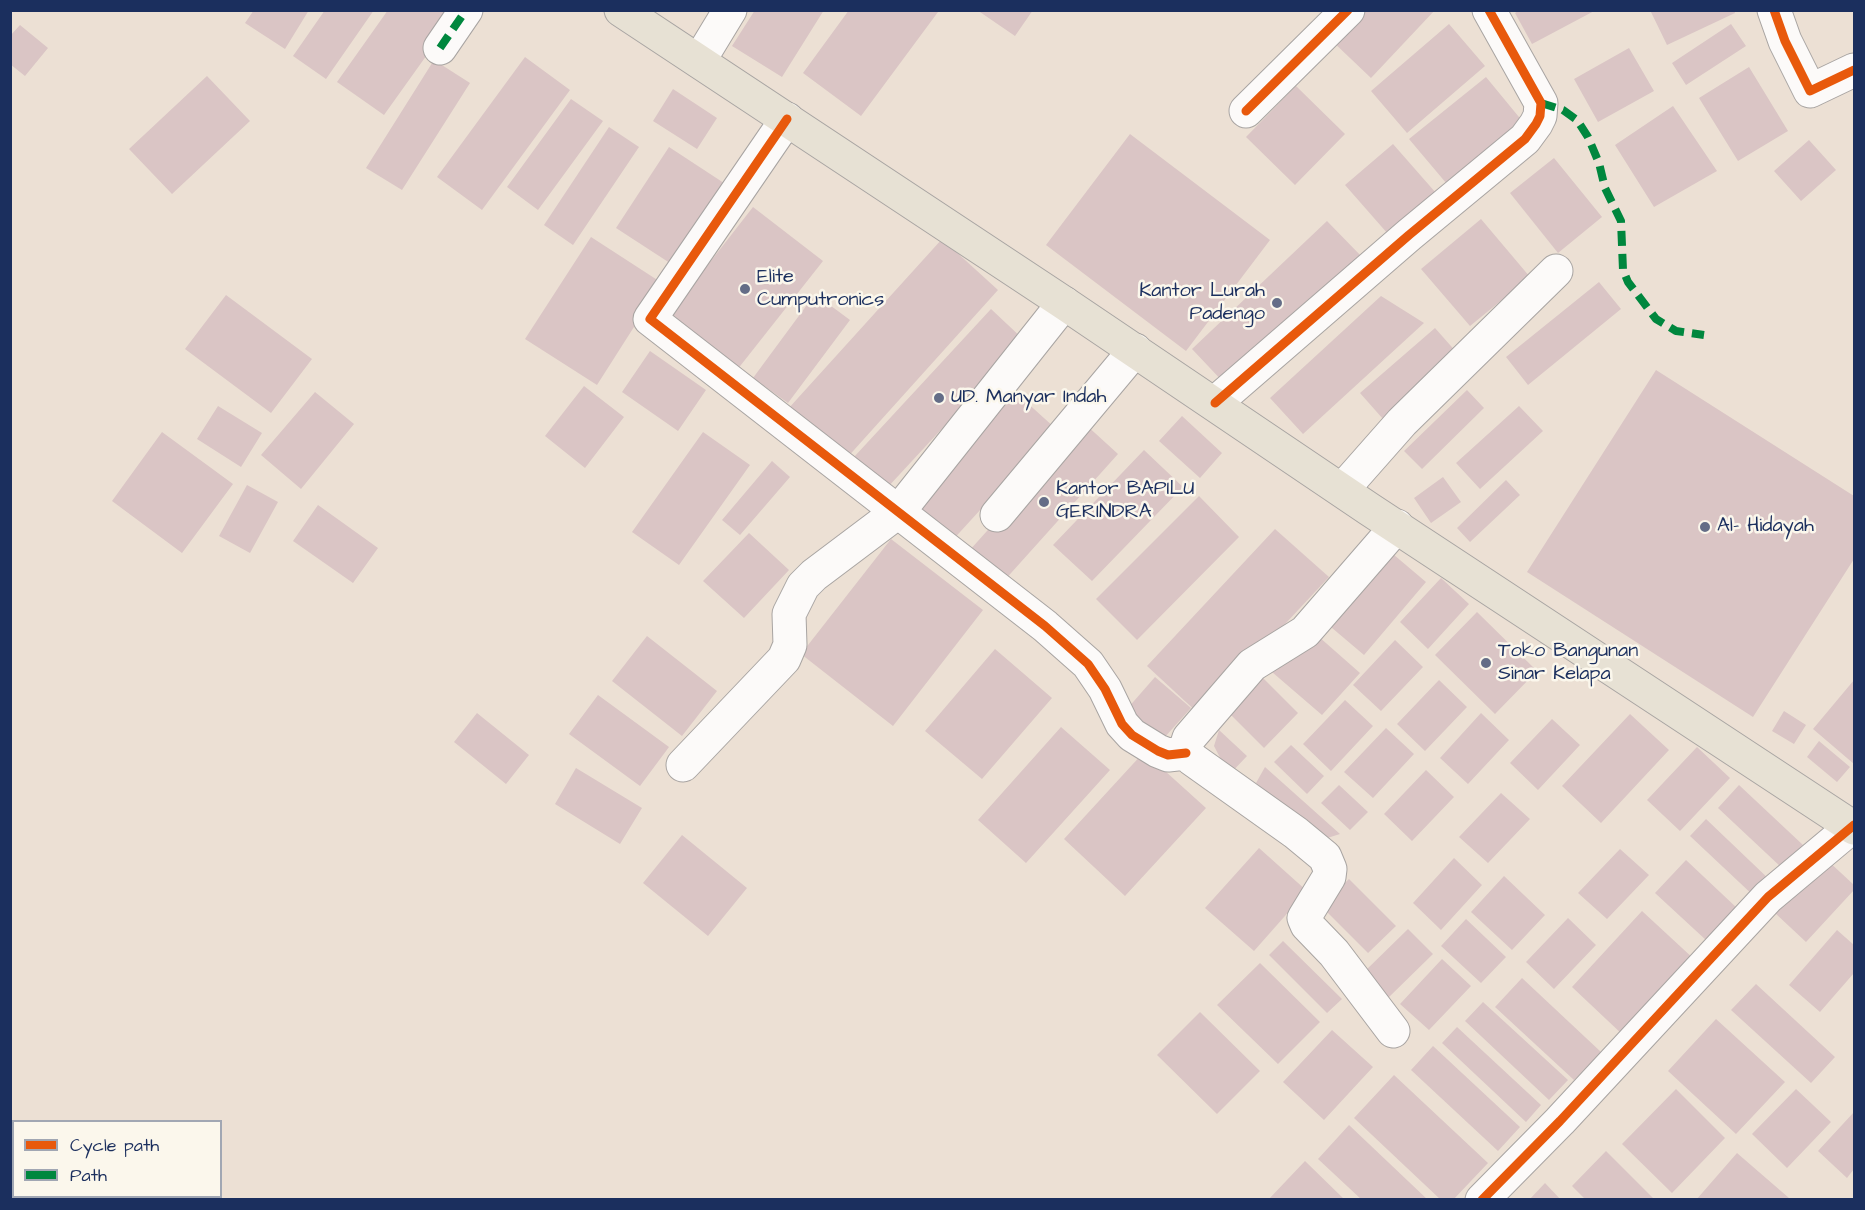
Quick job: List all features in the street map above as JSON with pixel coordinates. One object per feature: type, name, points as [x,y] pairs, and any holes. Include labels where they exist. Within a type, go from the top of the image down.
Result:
[{"type":"main road","points":[[621,10],[1135,350],[1342,490],[1854,827]]},
{"type":"street","points":[[440,48],[466,10]]},
{"type":"street","points":[[699,61],[730,10]]},
{"type":"street","points":[[1246,111],[1348,10]]},
{"type":"street","points":[[1215,404],[1417,228],[1525,139],[1536,124],[1540,116],[1541,103],[1488,10]]},
{"type":"street","points":[[1774,10],[1785,42],[1810,90],[1854,70]]},
{"type":"street","points":[[787,119],[650,319],[1045,626],[1088,664],[1105,689],[1122,724],[1132,735],[1168,755],[1186,753],[1325,857],[1330,869],[1329,877],[1304,918],[1307,925],[1334,953],[1393,1031]]},
{"type":"street","points":[[1342,490],[1401,422],[1556,271]]},
{"type":"street","points":[[683,765],[784,659],[790,645],[789,614],[803,586],[814,575],[899,511],[1064,303]]},
{"type":"street","points":[[997,515],[1135,350]]},
{"type":"street","points":[[1186,753],[1189,738],[1252,665],[1305,632],[1397,526]]},
{"type":"street","points":[[1482,1200],[1560,1120],[1768,897],[1854,827]]},
{"type":"building","points":[[254,10],[309,10],[285,49],[245,23]]},
{"type":"building","points":[[325,10],[374,10],[326,79],[293,56]]},
{"type":"building","points":[[388,10],[445,10],[454,17],[384,115],[337,82]]},
{"type":"building","points":[[755,10],[824,10],[782,77],[732,46]]},
{"type":"building","points":[[849,10],[935,10],[938,12],[861,116],[803,73]]},
{"type":"building","points":[[977,10],[1033,10],[1015,36]]},
{"type":"building","points":[[1358,10],[1435,10],[1371,78],[1330,39]]},
{"type":"building","points":[[1519,10],[1596,10],[1532,44],[1515,13]]},
{"type":"building","points":[[1650,10],[1734,10],[1735,13],[1667,45]]},
{"type":"building","points":[[1449,24],[1485,66],[1407,133],[1371,91]]},
{"type":"building","points":[[1731,24],[1746,46],[1686,85],[1672,63]]},
{"type":"building","points":[[20,25],[48,48],[25,76],[10,64],[10,36]]},
{"type":"building","points":[[1629,48],[1654,91],[1598,122],[1574,79]]},
{"type":"building","points":[[525,57],[570,90],[482,210],[437,177]]},
{"type":"building","points":[[434,60],[470,83],[402,190],[366,168]]},
{"type":"building","points":[[1749,67],[1788,131],[1738,161],[1699,98]]},
{"type":"building","points":[[207,76],[250,121],[172,194],[129,149]]},
{"type":"building","points":[[1486,77],[1528,128],[1452,190],[1409,139]]},
{"type":"building","points":[[1296,86],[1345,134],[1295,185],[1246,137]]},
{"type":"building","points":[[673,89],[717,118],[697,149],[653,121]]},
{"type":"building","points":[[571,99],[603,121],[538,210],[507,187]]},
{"type":"building","points":[[1673,106],[1717,171],[1654,207],[1615,145]]},
{"type":"building","points":[[609,127],[639,147],[573,245],[544,225]]},
{"type":"building","points":[[1130,134],[1270,240],[1186,351],[1046,245]]},
{"type":"building","points":[[1809,140],[1836,170],[1801,201],[1774,171]]},
{"type":"building","points":[[1393,144],[1436,193],[1388,234],[1345,185]]},
{"type":"building","points":[[669,147],[730,187],[676,267],[616,228]]},
{"type":"building","points":[[1554,158],[1602,217],[1558,253],[1510,193]]},
{"type":"building","name":"Elite Cumputronics","points":[[753,207],[823,261],[737,370],[668,316]]},
{"type":"building","points":[[1481,219],[1530,277],[1470,326],[1421,269]]},
{"type":"building","name":"Kantor Lurah Padengo","points":[[1327,221],[1362,257],[1226,385],[1192,349]]},
{"type":"building","points":[[591,237],[662,283],[597,385],[525,339]]},
{"type":"building","points":[[942,239],[998,290],[845,460],[788,409]]},
{"type":"building","points":[[1599,282],[1621,309],[1528,385],[1506,357]]},
{"type":"building","points":[[815,294],[850,320],[788,403],[753,378]]},
{"type":"building","points":[[226,295],[312,359],[271,413],[185,349]]},
{"type":"building","points":[[1381,296],[1424,323],[1303,434],[1270,398]]},
{"type":"building","name":"UD. Manyar Indah","points":[[991,309],[1024,340],[887,488],[854,457]]},
{"type":"building","points":[[1435,328],[1458,354],[1383,419],[1360,393]]},
{"type":"building","points":[[650,351],[706,390],[678,431],[622,392]]},
{"type":"building","name":"Al- Hidayah","points":[[1656,370],[1854,496],[1854,559],[1753,717],[1527,572]]},
{"type":"building","points":[[584,386],[624,417],[585,468],[545,436]]},
{"type":"building","points":[[1013,390],[1055,428],[950,543],[908,505]]},
{"type":"building","points":[[1467,390],[1484,408],[1422,469],[1404,451]]},
{"type":"building","points":[[315,392],[354,424],[301,489],[261,455]]},
{"type":"building","points":[[218,406],[262,433],[241,467],[197,439]]},
{"type":"building","points":[[1519,406],[1543,431],[1480,489],[1456,463]]},
{"type":"building","points":[[1182,416],[1222,453],[1200,478],[1159,441]]},
{"type":"building","name":"Kantor BAPILU GERINDRA","points":[[1084,423],[1118,454],[1003,582],[969,551]]},
{"type":"building","points":[[162,432],[233,484],[182,553],[112,501]]},
{"type":"building","points":[[703,432],[750,465],[679,565],[632,532]]},
{"type":"building","points":[[1144,450],[1183,487],[1092,581],[1053,545]]},
{"type":"building","points":[[772,461],[790,477],[740,535],[722,520]]},
{"type":"building","points":[[1443,477],[1461,502],[1431,523],[1414,498]]},
{"type":"building","points":[[1506,480],[1520,495],[1470,542],[1457,528]]},
{"type":"building","points":[[247,485],[278,502],[250,553],[219,536]]},
{"type":"building","points":[[1199,496],[1239,537],[1137,640],[1096,599]]},
{"type":"building","points":[[318,505],[378,548],[353,583],[293,541]]},
{"type":"building","points":[[1275,529],[1329,577],[1200,715],[1147,666]]},
{"type":"building","points":[[749,533],[789,570],[744,618],[703,581]]},
{"type":"building","points":[[891,539],[983,610],[893,726],[801,654]]},
{"type":"building","points":[[1387,549],[1426,582],[1364,655],[1325,622]]},
{"type":"building","points":[[1441,578],[1469,604],[1428,649],[1400,622]]},
{"type":"building","name":"Toko Bangunan Sinar Kelapa","points":[[1477,612],[1537,671],[1495,714],[1435,655]]},
{"type":"building","points":[[1310,629],[1360,673],[1322,715],[1272,672]]},
{"type":"building","points":[[647,636],[717,691],[682,736],[612,681]]},
{"type":"building","points":[[1395,640],[1423,667],[1381,711],[1353,685]]},
{"type":"building","points":[[995,649],[1052,698],[982,779],[925,731]]},
{"type":"building","points":[[1155,677],[1191,708],[1155,748],[1120,717]]},
{"type":"building","points":[[1262,677],[1298,713],[1264,748],[1228,712]]},
{"type":"building","points":[[1439,680],[1467,707],[1425,751],[1397,724]]},
{"type":"building","points":[[1854,680],[1854,764],[1813,729]]},
{"type":"building","points":[[598,695],[669,747],[640,786],[569,734]]},
{"type":"building","points":[[1345,700],[1373,726],[1331,771],[1303,744]]},
{"type":"building","points":[[1784,711],[1806,725],[1794,744],[1772,731]]},
{"type":"building","points":[[477,713],[529,755],[506,784],[454,742]]},
{"type":"building","points":[[1481,713],[1509,740],[1468,784],[1440,758]]},
{"type":"building","points":[[1630,714],[1669,750],[1601,823],[1562,786]]},
{"type":"building","points":[[1552,719],[1580,745],[1538,790],[1510,763]]},
{"type":"building","points":[[1061,727],[1110,770],[1026,863],[978,820]]},
{"type":"building","points":[[1386,728],[1414,754],[1373,798],[1344,772]]},
{"type":"building","points":[[1219,730],[1247,756],[1229,775],[1214,746]]},
{"type":"building","points":[[1819,741],[1850,767],[1837,782],[1807,757]]},
{"type":"building","points":[[1291,745],[1324,776],[1307,794],[1274,762]]},
{"type":"building","points":[[1697,747],[1730,778],[1680,831],[1647,800]]},
{"type":"building","points":[[1144,752],[1206,808],[1125,896],[1064,839]]},
{"type":"building","points":[[1265,767],[1340,834],[1321,840],[1256,783]]},
{"type":"building","points":[[576,768],[642,808],[620,844],[555,804]]},
{"type":"building","points":[[1426,770],[1454,797],[1412,841],[1384,814]]},
{"type":"building","points":[[1339,785],[1368,812],[1350,830],[1321,803]]},
{"type":"building","points":[[1739,785],[1803,845],[1782,868],[1718,808]]},
{"type":"building","points":[[1501,793],[1530,819],[1488,863],[1459,837]]},
{"type":"building","points":[[1706,819],[1772,882],[1756,898],[1690,836]]},
{"type":"building","points":[[682,835],[747,888],[708,936],[643,883]]},
{"type":"building","points":[[1259,848],[1307,891],[1254,951],[1205,908]]},
{"type":"building","points":[[1620,849],[1649,875],[1607,919],[1578,893]]},
{"type":"building","points":[[1454,858],[1482,885],[1441,930],[1413,903]]},
{"type":"building","points":[[1826,859],[1854,885],[1854,890],[1806,942],[1775,913]]},
{"type":"building","points":[[1686,860],[1738,909],[1707,941],[1655,893]]},
{"type":"building","points":[[1504,876],[1545,915],[1512,950],[1471,912]]},
{"type":"building","points":[[1349,879],[1396,926],[1368,953],[1321,906]]},
{"type":"building","points":[[1642,911],[1695,960],[1624,1036],[1572,987]]},
{"type":"building","points":[[1568,918],[1596,945],[1554,989],[1526,962]]},
{"type":"building","points":[[1466,919],[1506,957],[1481,983],[1441,946]]},
{"type":"building","points":[[1408,929],[1433,954],[1387,999],[1362,974]]},
{"type":"building","points":[[1837,930],[1854,945],[1854,973],[1820,1012],[1789,985]]},
{"type":"building","points":[[1283,941],[1342,999],[1327,1013],[1269,955]]},
{"type":"building","points":[[1442,959],[1471,986],[1429,1030],[1400,1004]]},
{"type":"building","points":[[1260,963],[1320,1022],[1278,1064],[1217,1005]]},
{"type":"building","points":[[1522,978],[1601,1052],[1574,1080],[1495,1007]]},
{"type":"building","points":[[1756,984],[1835,1057],[1811,1083],[1731,1010]]},
{"type":"building","points":[[1483,1002],[1568,1080],[1549,1100],[1465,1021]]},
{"type":"building","points":[[1200,1012],[1260,1071],[1217,1114],[1157,1055]]},
{"type":"building","points":[[1716,1019],[1785,1082],[1736,1134],[1668,1071]]},
{"type":"building","points":[[1457,1027],[1541,1105],[1526,1122],[1442,1043]]},
{"type":"building","points":[[1332,1030],[1373,1067],[1324,1120],[1283,1082]]},
{"type":"building","points":[[1433,1046],[1520,1127],[1498,1151],[1411,1070]]},
{"type":"building","points":[[1394,1075],[1488,1163],[1453,1200],[1441,1200],[1354,1118]]},
{"type":"building","points":[[1676,1089],[1725,1138],[1672,1193],[1622,1144]]},
{"type":"building","points":[[1796,1089],[1831,1122],[1787,1168],[1752,1134]]},
{"type":"building","points":[[1854,1112],[1854,1169],[1847,1178],[1818,1151]]},
{"type":"building","points":[[1349,1125],[1428,1200],[1362,1200],[1318,1159]]},
{"type":"building","points":[[1606,1151],[1655,1200],[1586,1200],[1572,1186]]},
{"type":"building","points":[[1737,1153],[1789,1198],[1788,1200],[1696,1200]]},
{"type":"building","points":[[1305,1161],[1345,1200],[1268,1200]]},
{"type":"building","points":[[1545,1183],[1561,1200],[1529,1200]]},
{"type":"marked path","points":[[440,48],[466,10]]},
{"type":"marked path","points":[[1541,103],[1563,110],[1577,120],[1588,137],[1599,163],[1605,188],[1621,221],[1623,270],[1628,282],[1656,319],[1676,331],[1704,335]]},
{"type":"cycle path","points":[[1246,111],[1348,10]]},
{"type":"cycle path","points":[[1215,403],[1409,235],[1525,139],[1536,124],[1540,116],[1541,103],[1489,10]]},
{"type":"cycle path","points":[[1774,10],[1785,41],[1810,91],[1854,70]]},
{"type":"cycle path","points":[[787,119],[650,319],[1045,626],[1088,664],[1105,689],[1122,724],[1132,735],[1168,755],[1186,753]]},
{"type":"cycle path","points":[[1482,1200],[1560,1121],[1768,897],[1854,825]]},
{"type":"place","name":"Elite Cumputronics","points":[[745,289]]},
{"type":"place","name":"Kantor Lurah Padengo","points":[[1277,303]]},
{"type":"place","name":"UD. Manyar Indah","points":[[939,398]]},
{"type":"place","name":"Kantor BAPILU GERINDRA","points":[[1044,502]]},
{"type":"place","name":"Al- Hidayah","points":[[1705,527]]},
{"type":"place","name":"Toko Bangunan Sinar Kelapa","points":[[1486,663]]}]
